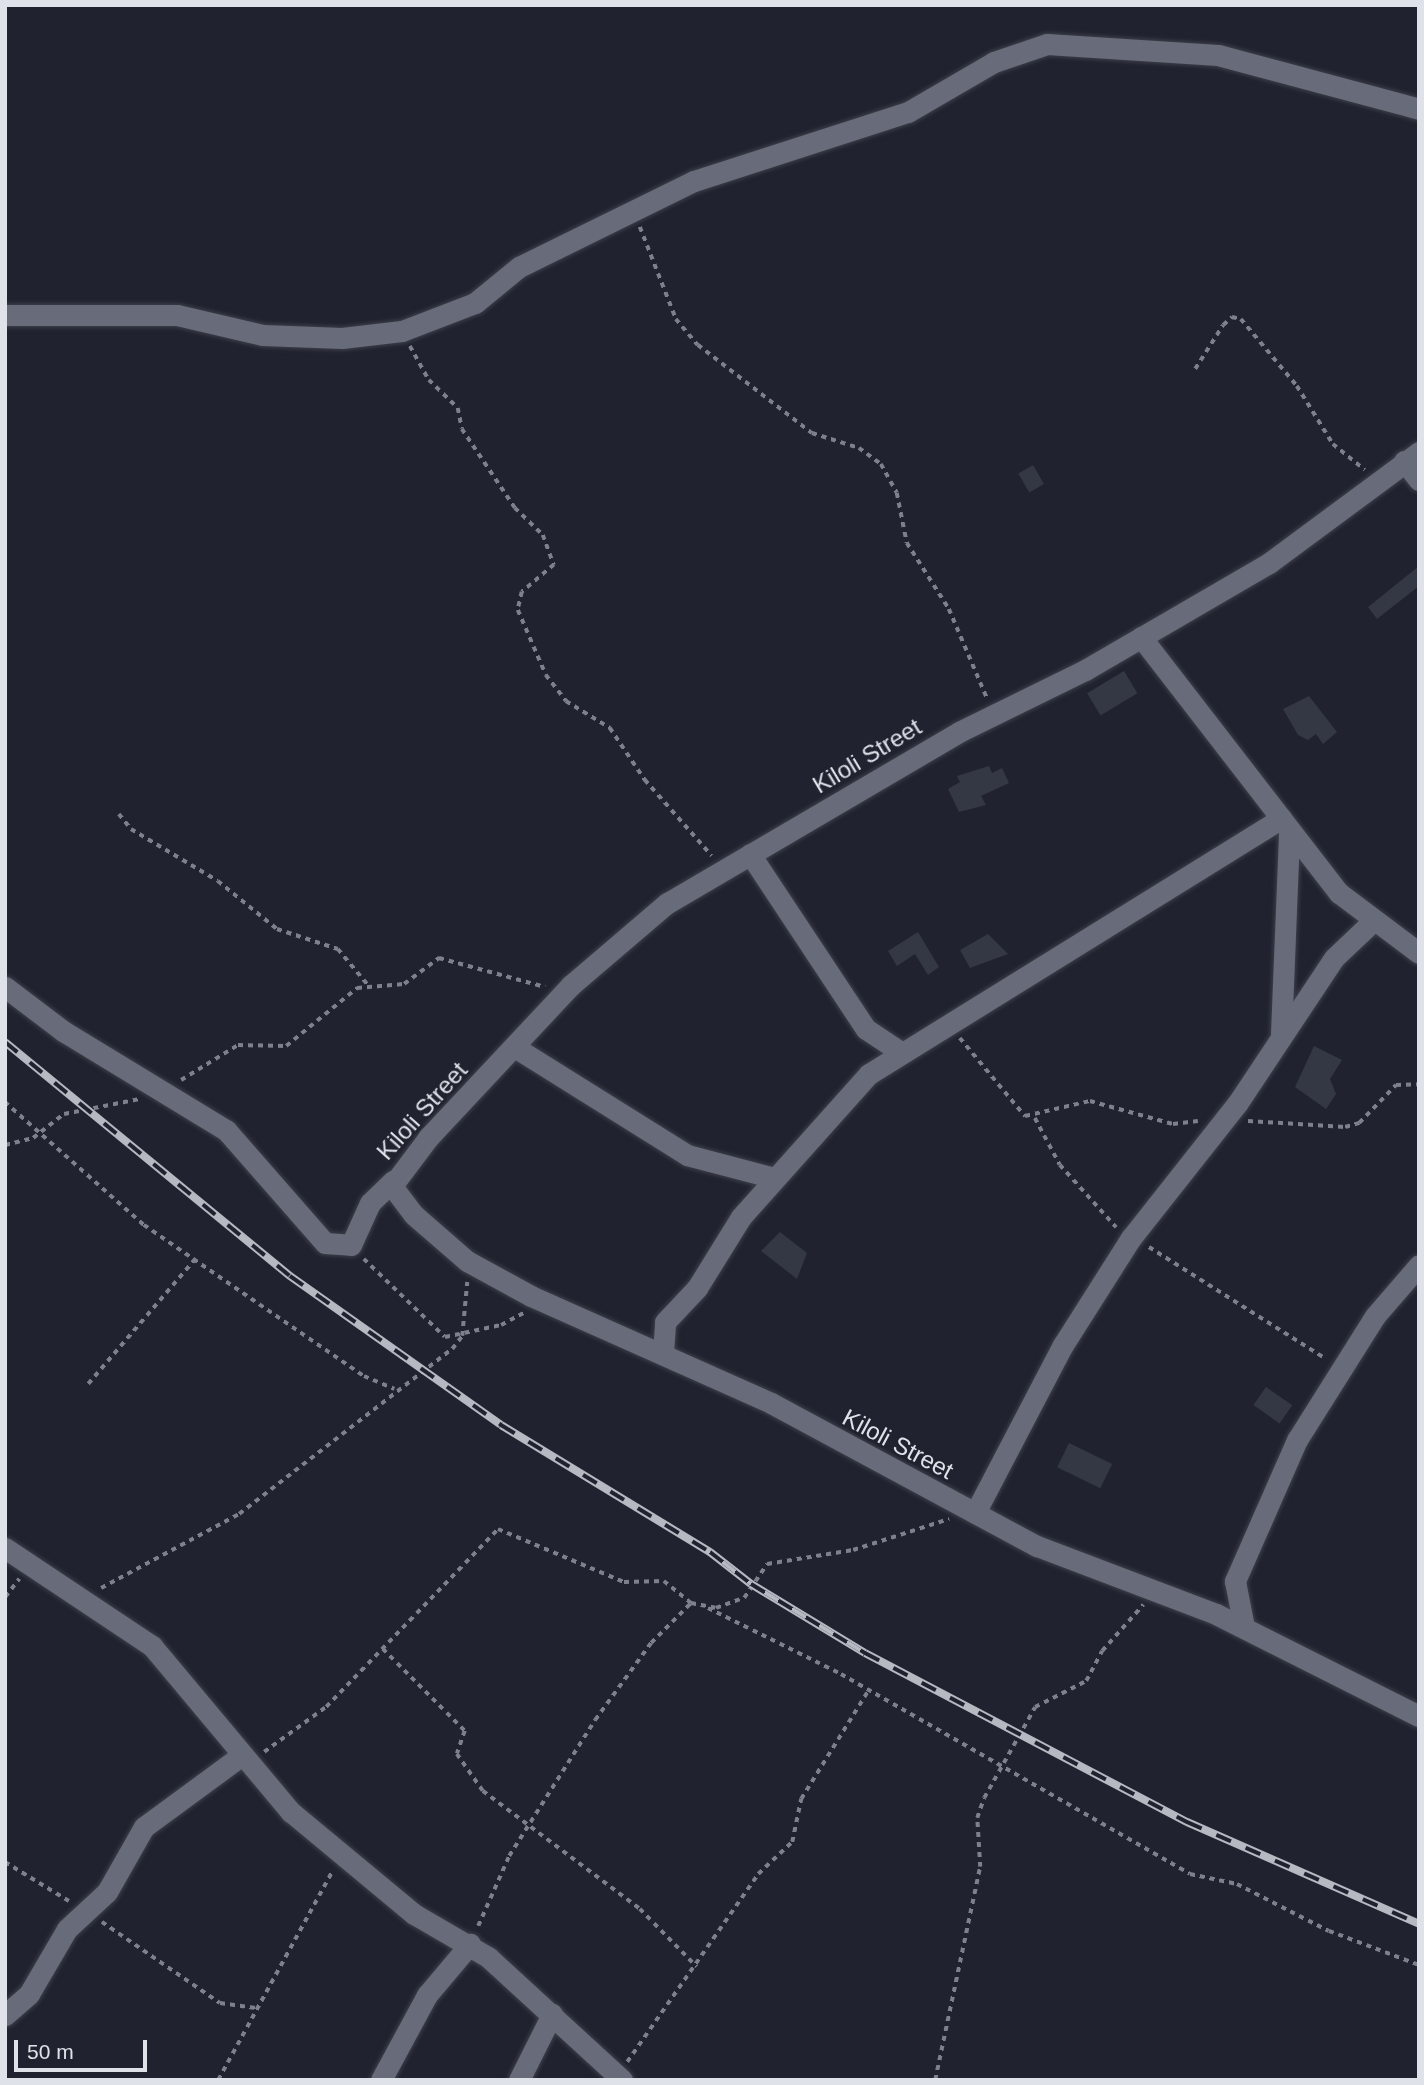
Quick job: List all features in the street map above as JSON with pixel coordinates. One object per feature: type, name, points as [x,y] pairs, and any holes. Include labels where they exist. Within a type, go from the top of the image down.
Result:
[{"type":"street","points":[[5,315],[177,315],[263,335],[342,338],[402,331],[475,303],[519,267],[631,209],[780,148],[908,112],[994,62],[1047,44],[1218,55],[1419,109]]},
{"type":"street","points":[[1411,456],[1419,480]]},
{"type":"street","name":"Kiloli Street","points":[[1411,456],[1269,563],[1141,636],[995,713],[742,859],[648,917],[571,985],[393,1181],[397,1197],[467,1261],[550,1304],[663,1353],[975,1513],[1160,1595],[1244,1627],[1419,1716]]},
{"type":"street","points":[[1141,636],[1339,893],[1419,953]]},
{"type":"street","points":[[663,1353],[665,1322],[693,1294],[771,1177],[849,1092],[902,1053],[1285,826]]},
{"type":"street","points":[[1281,1034],[1285,826]]},
{"type":"street","points":[[742,859],[866,1029],[902,1053]]},
{"type":"street","points":[[975,1513],[1063,1345],[1129,1243],[1224,1122],[1346,941],[1373,921]]},
{"type":"street","points":[[5,987],[63,1031],[161,1085],[226,1130],[317,1235],[339,1247],[351,1245],[370,1203],[393,1181]]},
{"type":"street","points":[[516,1048],[687,1155],[771,1177]]},
{"type":"street","points":[[1244,1627],[1233,1592],[1246,1548],[1297,1440],[1340,1370],[1419,1265]]},
{"type":"street","points":[[5,1548],[72,1596],[152,1646],[242,1755],[258,1779],[342,1857],[414,1914],[470,1944],[552,2014],[620,2078]]},
{"type":"street","points":[[5,2015],[29,1994],[86,1910],[107,1892],[144,1828],[242,1755]]},
{"type":"street","points":[[381,2080],[426,1995],[470,1944]]},
{"type":"street","points":[[519,2080],[552,2014]]},
{"type":"path","points":[[631,209],[683,331],[805,428],[859,448],[881,464],[897,493],[907,544],[949,610],[995,713]]},
{"type":"path","points":[[1195,369],[1223,325],[1232,317],[1241,320],[1297,386],[1333,444],[1379,479]]},
{"type":"path","points":[[402,331],[419,366],[458,408],[461,429],[515,508],[543,535],[554,565],[522,592],[518,610],[546,675],[566,701],[610,728],[700,846],[742,859]]},
{"type":"path","points":[[118,814],[131,829],[218,880],[277,929],[338,949],[368,985]]},
{"type":"path","points":[[5,1144],[40,1133],[64,1114],[142,1098],[161,1085],[195,1074],[238,1045],[286,1046],[368,985],[404,984],[447,958],[524,984],[571,985]]},
{"type":"path","points":[[951,1024],[1009,1104],[1035,1118],[1060,1165],[1085,1188],[1129,1243],[1340,1370]]},
{"type":"path","points":[[1035,1118],[1081,1101],[1116,1103],[1173,1124],[1224,1122],[1345,1127],[1359,1123],[1396,1085],[1419,1084]]},
{"type":"path","points":[[5,1101],[144,1225],[364,1376],[394,1389]]},
{"type":"path","points":[[339,1247],[367,1261],[445,1338],[462,1336],[550,1304]]},
{"type":"path","points":[[88,1384],[195,1259]]},
{"type":"path","points":[[72,1596],[99,1589],[239,1514],[366,1420],[394,1389],[424,1372],[462,1336],[467,1261]]},
{"type":"path","points":[[708,1607],[744,1598],[767,1564],[853,1550],[975,1513]]},
{"type":"path","points":[[242,1755],[263,1753],[297,1734],[383,1649],[487,1537],[504,1527],[600,1574],[635,1584],[664,1581],[691,1603],[708,1607],[868,1690],[1190,1874],[1237,1884],[1329,1931],[1419,1965]]},
{"type":"path","points":[[5,1597],[29,1567]]},
{"type":"path","points":[[935,2080],[980,1867],[977,1818],[1035,1707],[1086,1681],[1135,1612],[1160,1595]]},
{"type":"path","points":[[470,1944],[527,1826],[618,1687],[691,1603]]},
{"type":"path","points":[[383,1649],[465,1731],[457,1754],[483,1791],[640,1909],[697,1967]]},
{"type":"path","points":[[620,2078],[758,1874],[792,1842],[802,1799],[868,1690]]},
{"type":"path","points":[[218,2080],[342,1857]]},
{"type":"path","points":[[5,1862],[86,1910],[220,2003],[256,2008]]},
{"type":"building","points":[[1033,465],[1044,484],[1029,493],[1018,474]]},
{"type":"building","points":[[1419,566],[1419,586],[1377,619],[1368,607]]},
{"type":"building","points":[[1124,671],[1137,693],[1101,715],[1087,693]]},
{"type":"building","points":[[1309,696],[1337,732],[1323,744],[1316,734],[1308,740],[1298,735],[1283,709]]},
{"type":"building","points":[[989,766],[992,773],[1002,768],[1009,783],[981,796],[986,805],[959,812],[948,789],[960,782],[957,776]]},
{"type":"building","points":[[918,932],[939,967],[928,975],[915,954],[897,966],[888,951]]},
{"type":"building","points":[[988,934],[1008,954],[970,968],[960,950]]},
{"type":"building","points":[[1314,1046],[1342,1060],[1330,1079],[1336,1094],[1326,1109],[1295,1087]]},
{"type":"building","points":[[780,1232],[807,1253],[797,1279],[761,1251]]},
{"type":"building","points":[[1266,1387],[1292,1405],[1280,1423],[1253,1405]]},
{"type":"building","points":[[1069,1443],[1112,1464],[1100,1488],[1057,1467]]},
{"type":"railway","points":[[5,1042],[290,1276],[501,1425],[710,1552],[751,1584],[865,1653],[1187,1822],[1419,1924]]}]
